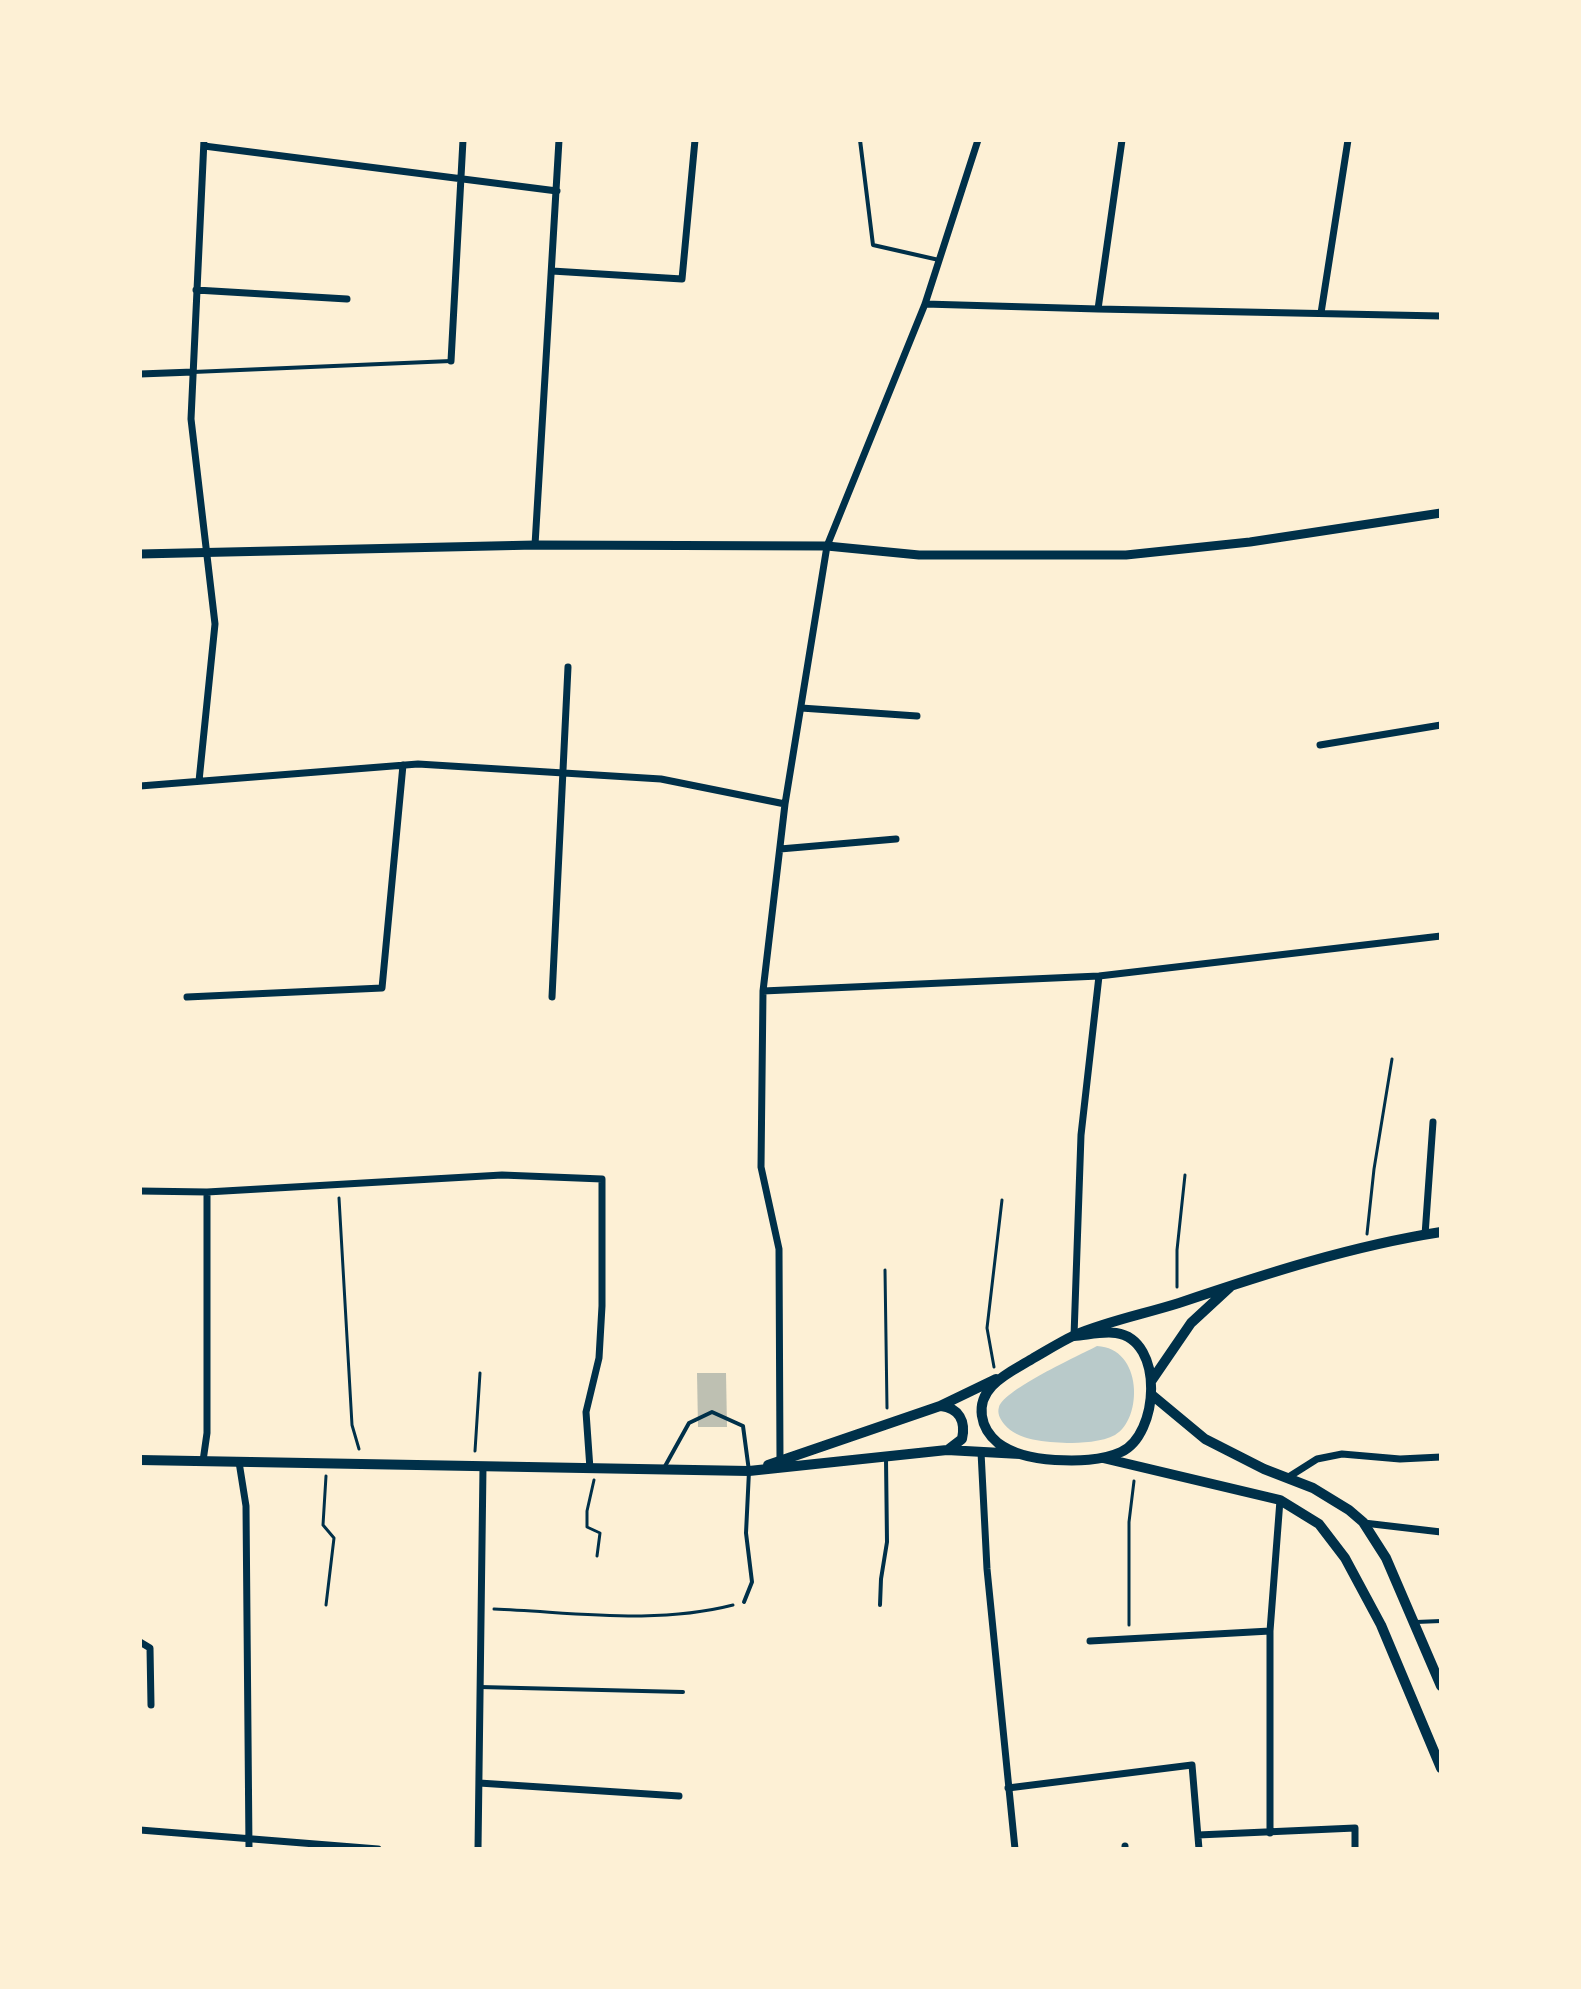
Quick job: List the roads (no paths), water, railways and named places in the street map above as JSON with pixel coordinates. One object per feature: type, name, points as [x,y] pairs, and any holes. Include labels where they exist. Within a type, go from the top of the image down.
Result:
[{"type":"main road","points":[[749,1471],[940,1406],[1074,1336],[1365,1245],[1441,1232]]},
{"type":"main road","points":[[1152,1380],[1191,1323],[1233,1284]]},
{"type":"main road","points":[[140,1460],[749,1471],[947,1450],[1076,1461],[1123,1451],[1139,1436],[1152,1395],[1152,1380],[1143,1354],[1131,1339],[1118,1333],[1074,1336]]},
{"type":"main road","points":[[1012,1371],[992,1386],[981,1401],[981,1419],[988,1433],[1000,1445],[1020,1454]]},
{"type":"main road","points":[[1152,1395],[1205,1439],[1264,1469],[1313,1488],[1363,1522],[1386,1558],[1441,1686]]},
{"type":"main road","points":[[940,1406],[958,1412],[963,1420],[962,1439],[947,1450]]},
{"type":"main road","points":[[1101,1457],[1280,1500],[1319,1524],[1345,1558],[1381,1625],[1441,1768]]},
{"type":"street","points":[[451,361],[463,140]]},
{"type":"street","points":[[535,545],[559,140]]},
{"type":"street","points":[[552,271],[682,279],[695,140]]},
{"type":"street","points":[[780,1461],[779,1249],[761,1167],[763,991],[785,804],[827,546],[925,304],[978,140]]},
{"type":"street","points":[[1098,309],[1122,140]]},
{"type":"street","points":[[1321,313],[1348,140]]},
{"type":"street","points":[[199,781],[215,624],[191,419],[204,143],[557,191]]},
{"type":"street","points":[[196,290],[347,299]]},
{"type":"street","points":[[925,304],[1441,316]]},
{"type":"street","points":[[140,374],[193,372]]},
{"type":"street","points":[[140,554],[535,545],[827,546],[919,555],[1126,555],[1250,542],[1441,513]]},
{"type":"street","points":[[552,997],[568,667]]},
{"type":"street","points":[[801,708],[917,716]]},
{"type":"street","points":[[1320,745],[1441,725]]},
{"type":"street","points":[[140,786],[403,765],[661,779],[785,804]]},
{"type":"street","points":[[187,997],[382,988],[403,765]]},
{"type":"street","points":[[780,849],[896,839]]},
{"type":"street","points":[[763,991],[1099,976],[1441,936]]},
{"type":"street","points":[[1074,1336],[1081,1135],[1099,976]]},
{"type":"street","points":[[1425,1235],[1433,1122]]},
{"type":"street","points":[[140,1191],[207,1192],[502,1175],[602,1179],[600,1345],[586,1412],[593,1469]]},
{"type":"street","points":[[203,1461],[207,1433],[207,1192]]},
{"type":"street","points":[[981,1452],[987,1569],[1015,1849]]},
{"type":"street","points":[[1287,1478],[1317,1459],[1342,1454],[1400,1459],[1441,1457]]},
{"type":"street","points":[[239,1462],[246,1506],[249,1849]]},
{"type":"street","points":[[478,1849],[479,1466]]},
{"type":"street","points":[[1270,1833],[1270,1631],[1280,1500]]},
{"type":"street","points":[[1363,1522],[1441,1532]]},
{"type":"street","points":[[1090,1641],[1270,1631]]},
{"type":"street","points":[[140,1642],[150,1648],[151,1705]]},
{"type":"street","points":[[1008,1788],[1192,1765],[1199,1849]]},
{"type":"street","points":[[479,1783],[679,1796]]},
{"type":"street","points":[[1198,1835],[1355,1828],[1355,1849]]},
{"type":"street","points":[[140,1830],[378,1849]]},
{"type":"lane","points":[[860,140],[873,245],[939,260]]},
{"type":"lane","points":[[193,372],[451,361]]},
{"type":"lane","points":[[663,1470],[689,1423],[712,1412],[743,1426],[749,1471],[746,1533],[752,1582],[744,1602]]},
{"type":"lane","points":[[880,1605],[887,1542],[886,1457]]},
{"type":"lane","points":[[1414,1622],[1441,1621]]},
{"type":"lane","points":[[480,1687],[683,1692]]}]
